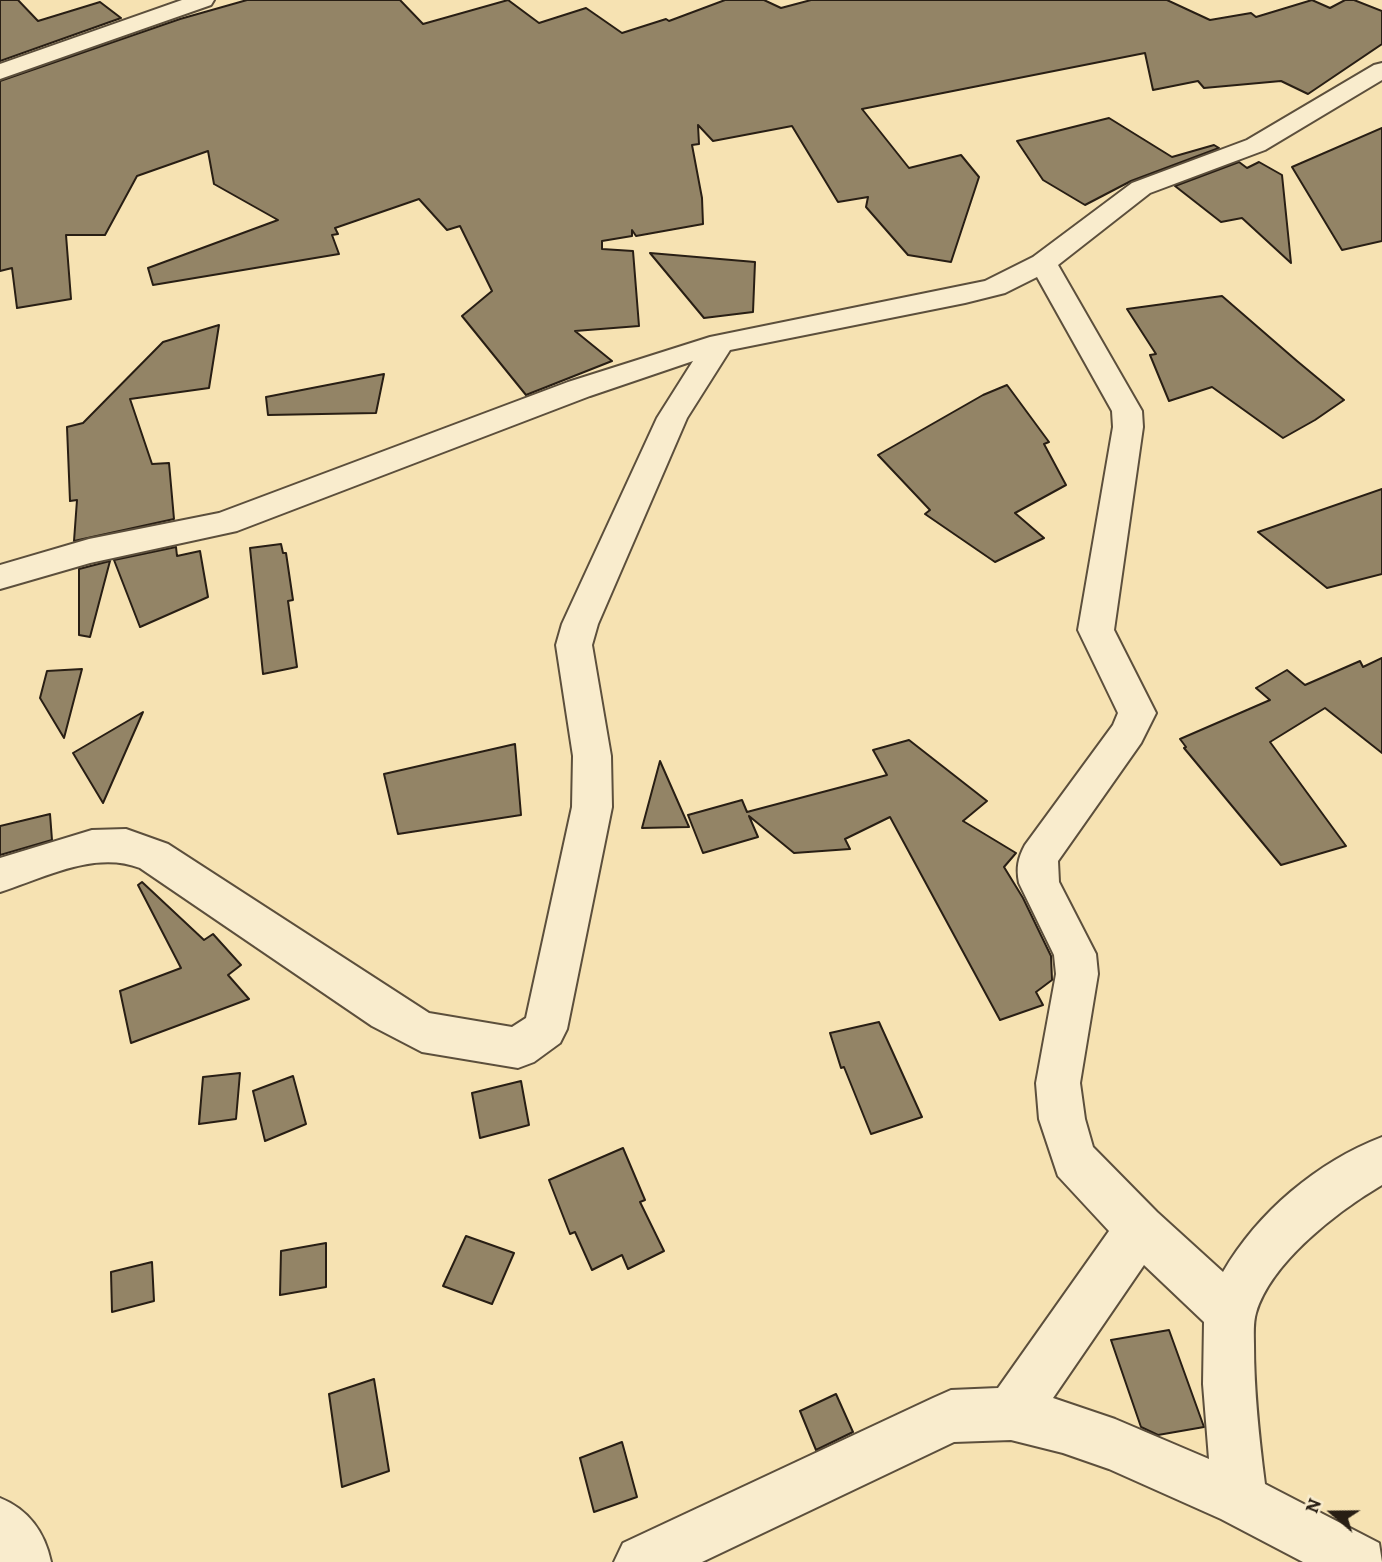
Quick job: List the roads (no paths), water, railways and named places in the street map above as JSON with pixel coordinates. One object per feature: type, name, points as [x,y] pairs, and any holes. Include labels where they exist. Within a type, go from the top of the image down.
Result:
[{"type":"street","points":[[0,72],[120,27],[203,0]]},
{"type":"street","points":[[0,578],[89,551],[225,523],[579,389],[720,343],[965,295],[995,286],[1043,263],[1142,188],[1256,145],[1382,70]]},
{"type":"street","points":[[1043,263],[1127,411],[1128,427],[1096,630],[1137,713],[1128,733],[1039,857],[1039,883],[1075,954],[1077,974],[1058,1083],[1062,1119],[1074,1160],[1140,1229],[1231,1313]]},
{"type":"street","points":[[0,875],[92,846],[126,845],[154,856],[387,1012],[422,1032],[519,1048],[545,1029],[592,807],[592,756],[574,645],[580,624],[672,418],[720,343]]},
{"type":"street","points":[[1240,1500],[1227,1376],[1231,1313],[1255,1261],[1298,1219],[1356,1174],[1382,1159]]},
{"type":"street","points":[[1011,1414],[1140,1229]]},
{"type":"street","points":[[642,1562],[951,1416],[1011,1414],[1063,1427],[1115,1445],[1240,1500],[1360,1562]]},
{"type":"street","points":[[0,1525],[20,1551],[23,1562]]}]
